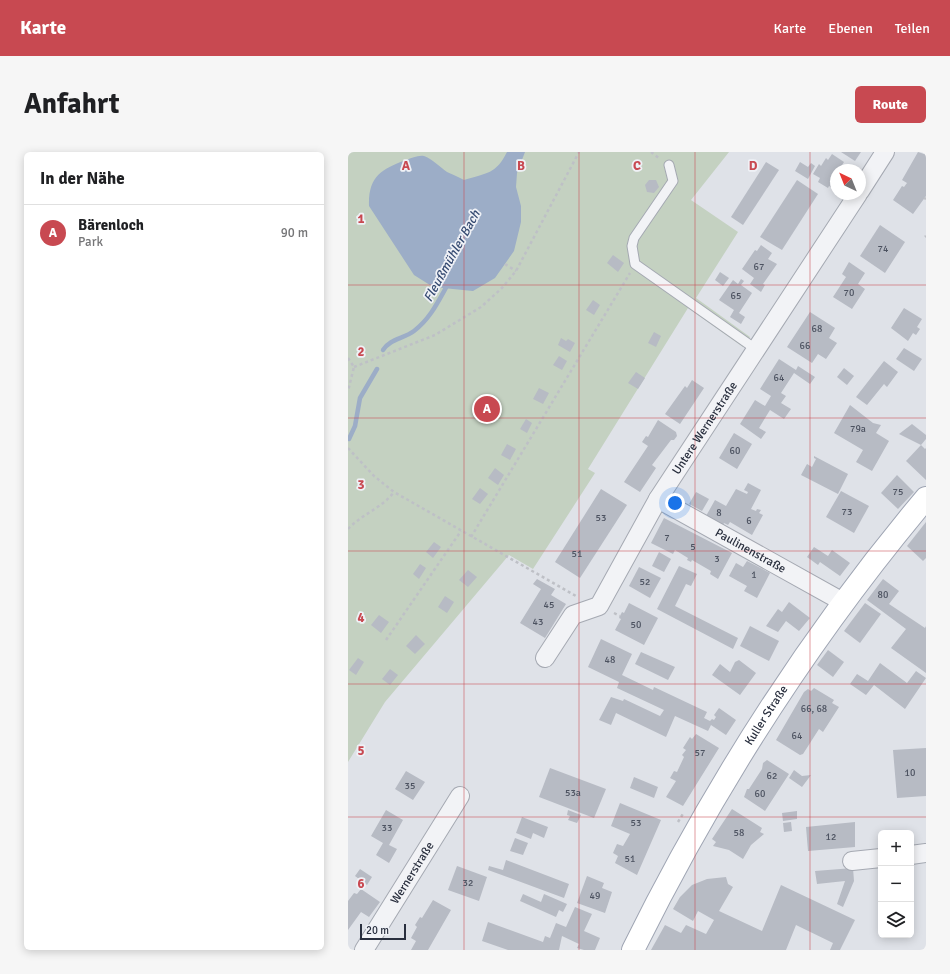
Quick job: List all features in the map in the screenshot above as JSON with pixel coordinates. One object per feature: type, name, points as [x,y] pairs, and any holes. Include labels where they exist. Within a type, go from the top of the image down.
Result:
[{"type":"main road","name":"Kuller Straße","points":[[633,950],[669,877],[740,754],[843,602],[882,551],[926,498]]},
{"type":"street","points":[[866,182],[885,152]]},
{"type":"street","name":"Untere Wernerstraße","points":[[545,658],[573,615],[599,606],[658,499],[854,200]]},
{"type":"street","name":"Paulinenstraße","points":[[658,499],[843,602]]},
{"type":"street","name":"Wernerstraße","points":[[364,950],[460,796]]},
{"type":"street","points":[[914,855],[926,853]]},
{"type":"street","points":[[852,861],[878,858]]},
{"type":"lane","points":[[669,165],[673,181],[633,242],[632,256],[635,264],[757,350]]},
{"type":"path","points":[[354,367],[435,335],[481,307],[501,289],[516,270],[579,152]]},
{"type":"path","points":[[505,264],[516,270]]},
{"type":"path","points":[[471,537],[635,264]]},
{"type":"path","points":[[348,358],[354,367],[348,391]]},
{"type":"path","points":[[348,448],[374,476],[394,492],[577,596],[609,587]]},
{"type":"path","points":[[348,528],[364,514],[389,499],[394,492]]},
{"type":"path","points":[[386,640],[461,531]]},
{"type":"green space","points":[[348,152],[729,152],[691,200],[738,232],[696,298],[750,337],[743,347],[688,308],[588,469],[595,473],[533,569],[509,555],[385,702],[348,762]]},
{"type":"water","points":[[507,152],[525,152],[517,173],[516,187],[521,206],[521,222],[514,251],[495,278],[473,291],[433,287],[414,275],[369,206],[369,196],[374,181],[383,171],[397,163],[422,156],[430,159],[447,172],[464,180],[485,174],[495,169]]},
{"type":"building","points":[[841,152],[861,152],[855,161]]},
{"type":"building","points":[[918,152],[924,154],[926,152],[926,196],[913,214],[893,200],[902,186],[904,187],[907,183],[902,180]]},
{"type":"building","points":[[832,154],[844,162],[843,164],[830,164],[830,187],[828,188],[818,182],[820,178],[813,174],[819,164],[821,166],[826,158],[828,160]]},
{"type":"building","points":[[766,162],[779,170],[743,225],[731,217]]},
{"type":"building","points":[[800,162],[808,167],[811,163],[815,166],[808,179],[795,171]]},
{"type":"building","points":[[649,180],[656,180],[659,187],[654,193],[647,192],[645,185]]},
{"type":"building","points":[[797,180],[818,194],[782,250],[760,237]]},
{"type":"building","points":[[880,225],[905,242],[885,273],[860,256]]},
{"type":"building","points":[[761,245],[772,253],[768,259],[777,264],[763,284],[765,285],[761,292],[750,284],[754,278],[742,269],[755,250],[757,251]]},
{"type":"building","points":[[613,255],[624,263],[618,272],[607,263]]},
{"type":"building","points":[[849,262],[865,273],[858,284],[865,289],[852,309],[833,297],[846,277],[842,274]]},
{"type":"building","points":[[720,272],[729,278],[723,286],[715,280]]},
{"type":"building","points":[[741,279],[744,281],[741,285],[752,293],[739,313],[745,317],[741,324],[730,317],[734,310],[719,300],[733,280],[738,284]]},
{"type":"building","points":[[593,300],[600,305],[594,315],[586,310]]},
{"type":"building","points":[[904,308],[922,319],[917,327],[920,329],[916,335],[913,333],[908,341],[891,328]]},
{"type":"building","points":[[810,312],[835,328],[829,338],[837,343],[826,359],[818,354],[812,363],[787,347]]},
{"type":"building","points":[[654,332],[661,336],[656,347],[648,343]]},
{"type":"building","points":[[561,338],[566,341],[568,339],[575,343],[570,352],[558,345]]},
{"type":"building","points":[[904,348],[922,359],[914,371],[896,359]]},
{"type":"building","points":[[559,356],[567,361],[562,370],[553,365]]},
{"type":"building","points":[[779,359],[796,370],[798,366],[815,377],[810,384],[794,373],[781,393],[786,396],[781,403],[791,409],[784,419],[770,410],[759,428],[766,432],[761,439],[740,424],[755,400],[765,406],[771,396],[760,389]]},
{"type":"building","points":[[884,361],[898,372],[887,387],[884,384],[867,405],[856,397]]},
{"type":"building","points":[[844,368],[854,376],[847,385],[837,377]]},
{"type":"building","points":[[636,372],[645,378],[638,389],[628,383]]},
{"type":"building","points":[[692,380],[704,388],[680,424],[665,414],[685,386],[687,388]]},
{"type":"building","points":[[539,388],[549,393],[543,404],[533,399]]},
{"type":"building","points":[[850,405],[873,423],[881,425],[876,433],[889,441],[872,471],[856,462],[863,450],[834,433]]},
{"type":"building","points":[[526,419],[532,423],[527,433],[520,429]]},
{"type":"building","points":[[658,420],[676,432],[677,436],[674,440],[671,440],[652,465],[656,468],[640,492],[624,482],[648,446],[642,442],[646,436],[648,437]]},
{"type":"building","points":[[912,424],[926,435],[926,439],[921,445],[899,434]]},
{"type":"building","points":[[734,433],[752,444],[737,469],[719,458]]},
{"type":"building","points":[[507,444],[516,449],[510,460],[501,455]]},
{"type":"building","points":[[921,445],[925,449],[926,448],[926,480],[906,461]]},
{"type":"building","points":[[814,456],[848,474],[838,494],[801,475],[807,464],[812,467],[816,459]]},
{"type":"building","points":[[495,468],[504,475],[498,485],[488,478]]},
{"type":"building","points":[[897,475],[914,492],[898,509],[881,493]]},
{"type":"building","points":[[748,483],[761,490],[751,509],[756,511],[757,509],[761,510],[759,513],[763,515],[752,535],[730,522],[728,525],[724,523],[723,525],[706,516],[715,500],[726,506],[736,489],[747,494],[748,492],[744,490]]},
{"type":"building","points":[[480,488],[488,494],[480,504],[472,499]]},
{"type":"building","points":[[601,489],[627,505],[580,578],[555,562]]},
{"type":"building","points":[[841,491],[869,506],[854,533],[826,517]]},
{"type":"building","points":[[696,492],[709,499],[702,511],[689,504]]},
{"type":"building","points":[[664,518],[732,553],[718,579],[710,574],[711,571],[692,560],[691,562],[687,560],[688,558],[675,550],[673,554],[651,543]]},
{"type":"building","points":[[926,522],[926,558],[923,561],[907,546]]},
{"type":"building","points":[[434,542],[441,547],[433,558],[426,552]]},
{"type":"building","points":[[814,547],[828,556],[832,550],[850,563],[840,576],[820,562],[818,565],[807,557]]},
{"type":"building","points":[[659,552],[671,559],[664,572],[652,566]]},
{"type":"building","points":[[747,561],[770,573],[757,598],[744,591],[747,586],[729,576],[736,563],[743,567]]},
{"type":"building","points":[[420,564],[426,568],[419,579],[413,574]]},
{"type":"building","points":[[679,566],[697,574],[691,586],[686,584],[675,606],[738,638],[733,649],[657,609]]},
{"type":"building","points":[[639,567],[661,578],[650,598],[629,586]]},
{"type":"building","points":[[468,570],[477,577],[468,587],[459,580]]},
{"type":"building","points":[[537,579],[555,589],[551,595],[566,604],[545,638],[520,623],[541,589],[533,584]]},
{"type":"building","points":[[883,579],[899,591],[889,604],[925,628],[926,626],[926,673],[891,648],[906,629],[867,600]]},
{"type":"building","points":[[445,596],[454,602],[447,613],[438,607]]},
{"type":"building","points":[[789,602],[810,618],[799,631],[786,621],[778,632],[766,626],[778,609],[782,612]]},
{"type":"building","points":[[629,603],[658,618],[644,645],[615,630],[621,619],[619,618],[622,612],[624,613]]},
{"type":"building","points":[[865,603],[881,614],[860,643],[844,631]]},
{"type":"building","points":[[379,615],[389,622],[381,633],[371,625]]},
{"type":"building","points":[[750,626],[779,641],[769,661],[740,646]]},
{"type":"building","points":[[416,635],[425,644],[415,654],[406,646]]},
{"type":"building","points":[[601,639],[632,654],[622,675],[653,690],[654,687],[707,712],[704,718],[710,721],[712,719],[714,720],[716,717],[714,715],[719,708],[736,720],[726,735],[711,725],[708,731],[675,716],[666,737],[616,713],[611,725],[599,720],[611,697],[623,701],[624,699],[660,716],[664,710],[617,688],[619,682],[588,667]]},
{"type":"building","points":[[828,650],[844,662],[833,677],[817,665]]},
{"type":"building","points":[[641,652],[675,667],[668,680],[635,664]]},
{"type":"building","points":[[358,658],[364,662],[356,675],[349,670]]},
{"type":"building","points":[[739,660],[756,673],[740,695],[712,675],[720,664],[730,672],[735,662]]},
{"type":"building","points":[[880,663],[907,683],[916,671],[926,678],[905,709],[874,685],[866,695],[850,684],[857,674],[868,681]]},
{"type":"building","points":[[390,669],[398,675],[390,685],[382,679]]},
{"type":"building","points":[[814,688],[834,700],[832,703],[839,707],[823,732],[819,729],[803,754],[800,755],[776,740],[804,692],[808,689],[811,691]]},
{"type":"building","points":[[696,734],[719,748],[683,806],[666,797],[676,781],[670,778],[674,771],[677,772],[684,757],[682,755],[686,750],[683,748],[690,737],[692,739]]},
{"type":"building","points":[[926,748],[926,796],[897,798],[893,750]]},
{"type":"building","points":[[767,760],[789,774],[765,811],[744,797],[747,789],[749,789],[762,769],[763,763]]},
{"type":"building","points":[[550,768],[606,789],[594,818],[539,797]]},
{"type":"building","points":[[794,770],[802,776],[811,775],[802,787],[789,778]]},
{"type":"building","points":[[406,771],[425,782],[413,800],[395,789]]},
{"type":"building","points":[[634,777],[658,787],[654,798],[630,788]]},
{"type":"building","points":[[620,803],[661,820],[637,875],[615,863],[618,856],[613,853],[617,844],[623,846],[630,834],[611,826]]},
{"type":"building","points":[[732,809],[762,828],[760,832],[764,834],[751,845],[743,859],[729,850],[713,846],[716,842],[712,839]]},
{"type":"building","points":[[386,810],[403,820],[389,845],[397,849],[389,863],[376,855],[383,843],[371,836]]},
{"type":"building","points":[[568,810],[581,815],[577,823],[568,820],[570,816],[567,815]]},
{"type":"building","points":[[797,811],[797,819],[783,821],[782,813]]},
{"type":"building","points":[[522,817],[548,827],[544,838],[533,833],[531,839],[516,833]]},
{"type":"building","points":[[791,822],[792,831],[784,832],[783,823]]},
{"type":"building","points":[[855,822],[855,847],[808,851],[806,827]]},
{"type":"building","points":[[515,838],[528,843],[523,855],[510,851]]},
{"type":"building","points":[[506,860],[569,884],[564,898],[488,870],[489,866],[503,870]]},
{"type":"building","points":[[457,866],[487,877],[479,901],[448,890]]},
{"type":"building","points":[[853,868],[854,881],[843,907],[837,904],[845,881],[817,884],[815,871]]},
{"type":"building","points":[[360,869],[372,877],[367,885],[355,876]]},
{"type":"building","points":[[587,876],[604,883],[602,888],[612,892],[605,913],[577,903]]},
{"type":"building","points":[[726,877],[728,884],[733,887],[719,911],[762,931],[781,885],[855,920],[840,950],[830,950],[833,943],[796,925],[786,950],[651,950],[665,925],[681,933],[686,925],[706,934],[714,920],[698,911],[693,921],[673,909],[680,897],[692,885],[707,879]]},
{"type":"building","points":[[361,889],[380,902],[369,917],[361,912],[348,930],[348,901],[354,893],[357,894]]},
{"type":"building","points":[[523,894],[541,902],[544,894],[567,904],[563,912],[559,910],[556,917],[520,901]]},
{"type":"building","points":[[433,900],[451,910],[428,950],[411,950],[416,941],[411,938],[417,927],[415,925],[420,917],[422,918]]},
{"type":"building","points":[[575,907],[592,914],[584,931],[600,938],[595,950],[584,950],[577,948],[579,944],[562,936],[559,950],[508,950],[482,941],[488,922],[543,942],[545,936],[550,938],[556,923],[566,927]]},
{"type":"waterway","name":"Fleußmühler Bach","points":[[383,350],[393,341],[410,334],[425,321],[448,284]]},
{"type":"waterway","points":[[349,439],[355,426],[360,398],[377,369]]},
{"type":"place","name":"Bärenloch","points":[[487,409]]}]
